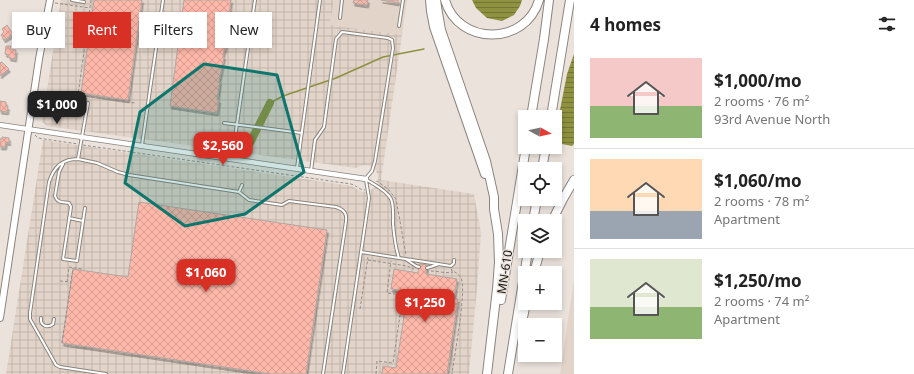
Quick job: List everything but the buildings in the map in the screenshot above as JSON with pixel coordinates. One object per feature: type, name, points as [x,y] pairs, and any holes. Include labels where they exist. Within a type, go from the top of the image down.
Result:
[{"type":"highway","points":[[430,0],[434,27],[483,171],[494,209]]},
{"type":"highway","points":[[436,0],[442,30],[486,161],[493,189],[494,209],[498,234],[499,262],[488,374]]},
{"type":"highway","points":[[445,0],[451,13],[462,25],[476,32],[492,35],[505,33],[516,29],[529,19],[536,9],[539,0]]},
{"type":"highway","points":[[532,110],[549,0]]},
{"type":"highway","points":[[552,110],[570,0]]},
{"type":"highway","name":"MN-610","points":[[488,374],[525,154]]},
{"type":"highway","points":[[555,214],[574,180]]},
{"type":"highway","name":"MN-610","points":[[509,370],[527,258]]},
{"type":"highway","points":[[509,370],[524,310]]},
{"type":"street","points":[[0,318],[39,59],[50,0]]},
{"type":"street","points":[[0,125],[366,179]]},
{"type":"lane","points":[[72,0],[84,2]]},
{"type":"lane","points":[[142,146],[163,0]]},
{"type":"lane","points":[[232,159],[255,0]]},
{"type":"lane","points":[[297,169],[320,0]]},
{"type":"lane","points":[[340,18],[342,0]]},
{"type":"lane","points":[[399,26],[403,0]]},
{"type":"lane","points":[[311,171],[315,140],[324,127],[336,39],[342,32],[388,38],[392,40],[393,48],[375,161],[372,171],[366,179],[369,198],[343,374]]},
{"type":"lane","points":[[78,159],[88,103]]},
{"type":"lane","points":[[224,123],[302,133]]},
{"type":"lane","points":[[106,374],[60,368],[56,365],[30,319],[49,182],[54,170],[63,163],[73,159],[96,163],[129,176],[239,192],[250,200],[282,205],[289,201],[342,209],[346,215],[345,228],[323,374]]},
{"type":"lane","points":[[63,163],[59,172],[55,196],[56,200],[70,204],[71,207],[63,259],[77,261],[84,208]]},
{"type":"lane","points":[[366,179],[387,194],[392,200],[394,239],[399,258]]},
{"type":"lane","points":[[239,192],[242,185]]},
{"type":"lane","points":[[69,218],[83,221]]},
{"type":"lane","points":[[362,252],[440,264],[452,265],[454,260]]},
{"type":"lane","points":[[406,259],[419,268]]},
{"type":"lane","points":[[426,268],[440,264]]},
{"type":"lane","points":[[41,318],[42,324],[46,326],[53,324],[54,320]]},
{"type":"path","points":[[53,0],[55,3],[90,8]]},
{"type":"path","points":[[77,102],[91,0]]},
{"type":"path","points":[[78,95],[135,103]]},
{"type":"path","points":[[29,130],[38,138],[350,184],[356,185],[363,190],[368,190]]},
{"type":"path","points":[[375,185],[377,181],[381,183],[388,188],[396,199],[406,255],[406,259],[402,265]]},
{"type":"path","points":[[360,309],[368,256],[372,257],[374,254]]},
{"type":"path","points":[[376,374],[377,361],[393,364],[403,295],[387,293],[392,257]]},
{"type":"path","points":[[367,260],[419,268]]},
{"type":"path","points":[[452,265],[451,270],[453,272]]},
{"type":"path","points":[[67,282],[69,267],[82,269]]},
{"type":"path","points":[[62,343],[73,268]]},
{"type":"path","points":[[430,271],[436,270],[450,273],[453,272],[458,274],[461,278],[463,300],[452,374]]},
{"type":"path","points":[[60,281],[71,282]]},
{"type":"highlighted area","points":[[204,64],[277,75],[304,172],[245,214],[185,226],[125,183],[140,112]]},
{"type":"shaded area","points":[[61,0],[334,0],[330,25],[402,35],[381,180],[474,194],[481,233],[469,374],[6,374],[43,140],[352,186],[364,192],[374,188],[378,183],[378,175],[375,169],[365,165],[356,168],[47,126],[42,122],[54,48],[65,48],[65,12],[59,12]]},
{"type":"shaded area","points":[[334,0],[407,0],[402,35],[330,25]]},
{"type":"shaded area","points":[[472,0],[522,0],[514,15],[502,21],[487,18],[476,8]]},
{"type":"shaded area","points":[[574,54],[574,144],[572,146],[562,144],[562,110],[560,110],[567,74]]},
{"type":"shaded area","points":[[574,279],[574,374],[560,374]]},
{"type":"waterway","points":[[270,103],[283,96],[336,78],[383,57],[424,49]]},
{"type":"waterway","points":[[250,143],[270,103]]}]
